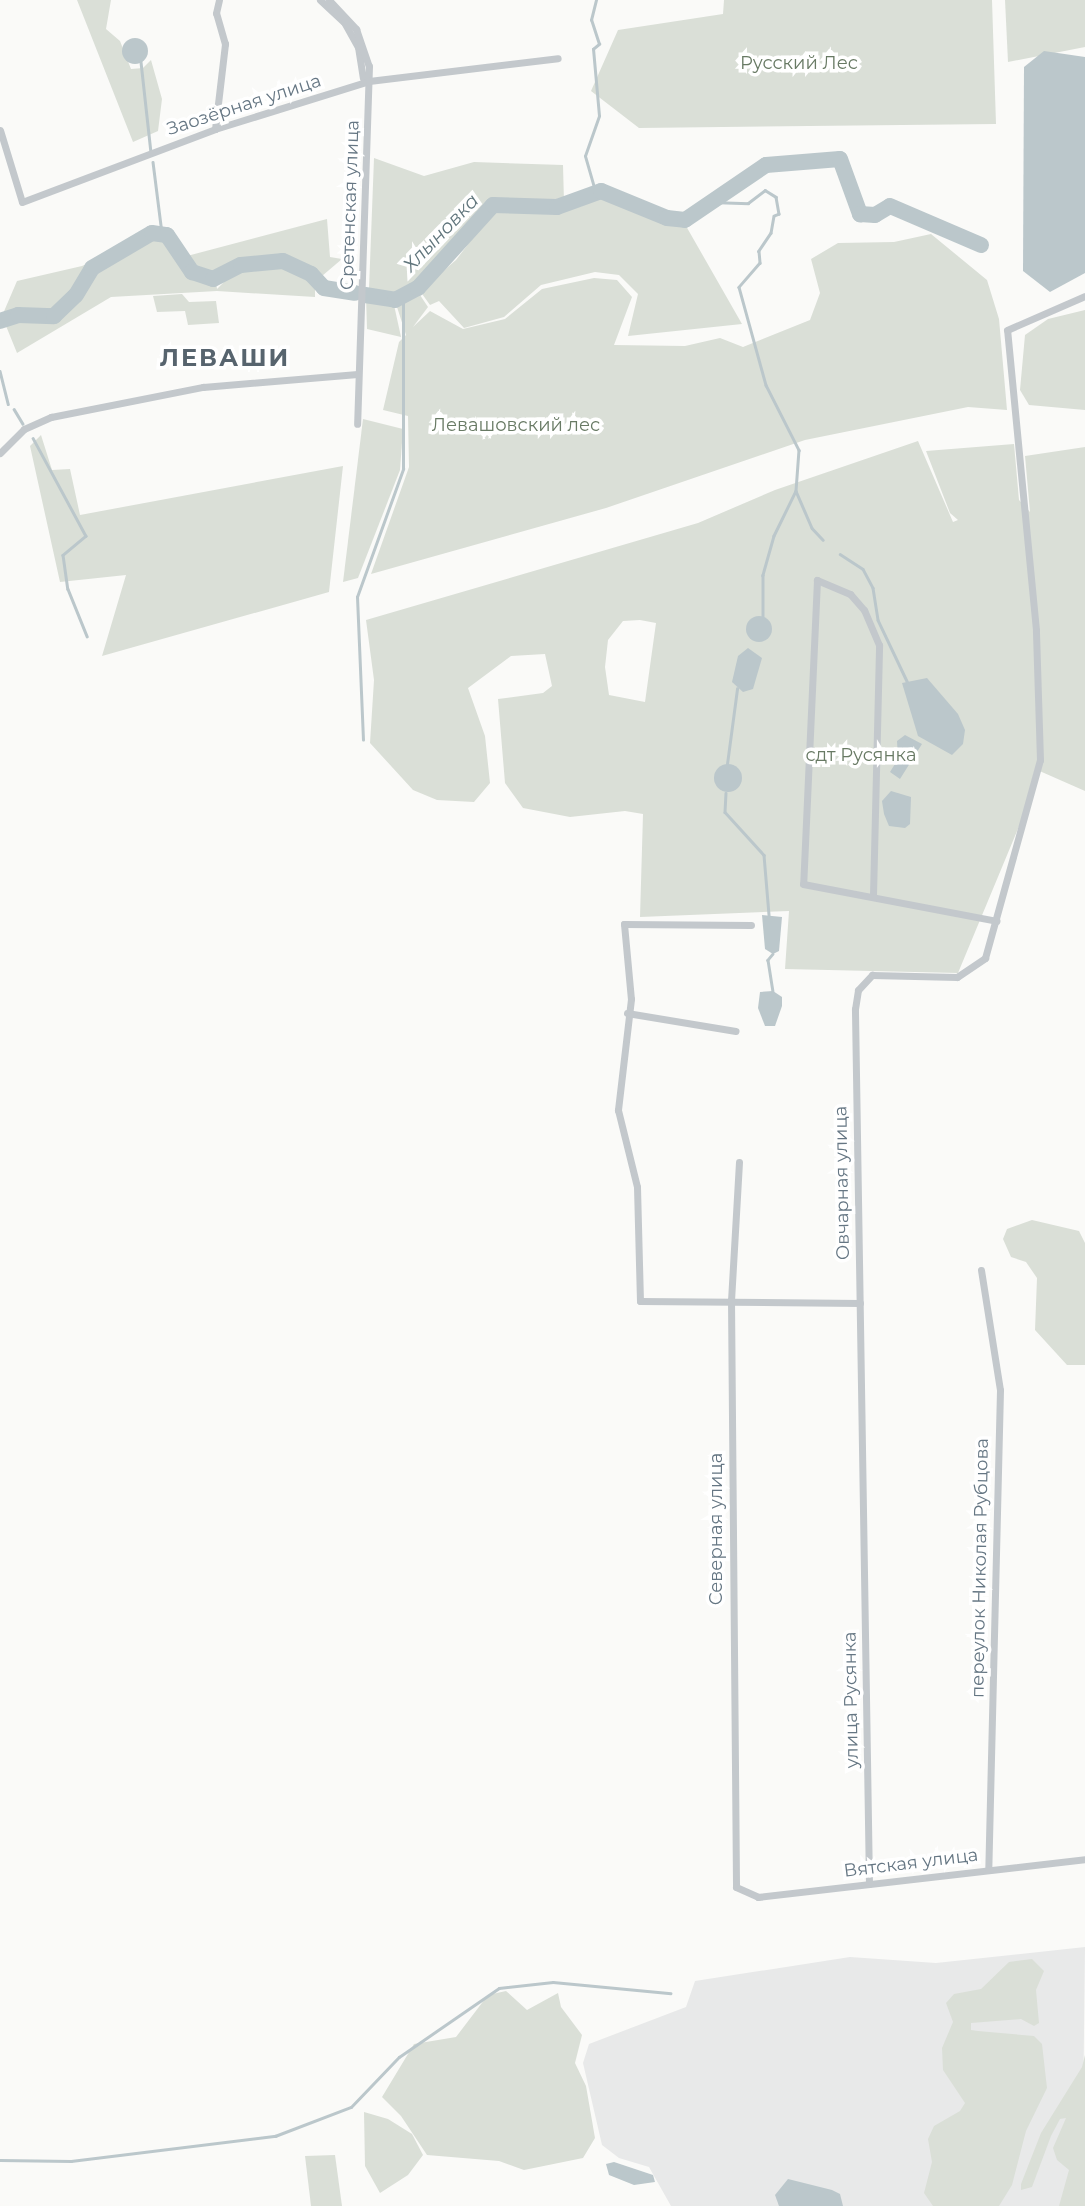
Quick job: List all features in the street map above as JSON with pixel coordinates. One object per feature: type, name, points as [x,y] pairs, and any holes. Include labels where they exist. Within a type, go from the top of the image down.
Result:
[{"type":"street","points":[[215,129],[225,44],[216,13],[219,0]]},
{"type":"street","points":[[320,0],[336,11],[349,30],[358,47],[366,80]]},
{"type":"street","name":"Сретенская улица","points":[[329,0],[356,29],[365,47],[357,424]]},
{"type":"street","name":"Заозёрная улица","points":[[0,130],[22,202],[215,129],[366,80],[558,58]]},
{"type":"street","points":[[873,895],[878,645],[864,610],[850,594],[817,580],[803,884],[873,895],[997,921],[1040,760],[1036,630],[1007,330],[1085,296]]},
{"type":"street","points":[[0,453],[24,429],[51,416],[203,387],[357,374]]},
{"type":"street","name":"Овчарная улица","points":[[863,1515],[858,990],[872,975],[957,977],[985,958],[997,921]]},
{"type":"street","points":[[751,925],[624,924],[631,999],[627,1013],[618,1110],[637,1187],[640,1301],[860,1303]]},
{"type":"street","points":[[627,1013],[736,1031]]},
{"type":"street","name":"Северная улица","points":[[739,1162],[730,1300],[734,1881],[741,1892]]},
{"type":"street","name":"переулок Николая Рубцова","points":[[981,1270],[1000,1391],[988,1869]]},
{"type":"street","name":"улица Русянка","points":[[863,1515],[869,1884]]},
{"type":"street","name":"Вятская улица","points":[[741,1892],[758,1897],[1085,1859]]},
{"type":"shaded area","points":[[135,38],[144,42],[148,51],[144,60],[135,64],[126,60],[122,51],[126,42]]},
{"type":"shaded area","points":[[1044,51],[1085,57],[1085,273],[1050,292],[1023,271],[1024,67]]},
{"type":"shaded area","points":[[759,616],[768,620],[772,629],[768,638],[759,642],[750,638],[746,629],[750,620]]},
{"type":"shaded area","points":[[748,648],[762,658],[753,689],[743,692],[732,682],[738,656]]},
{"type":"shaded area","points":[[927,678],[958,714],[965,730],[963,744],[952,755],[918,736],[902,683]]},
{"type":"shaded area","points":[[905,735],[922,744],[900,779],[890,772],[898,759],[897,741]]},
{"type":"shaded area","points":[[728,764],[738,768],[742,778],[738,788],[728,792],[718,788],[714,778],[718,768]]},
{"type":"shaded area","points":[[891,791],[911,797],[910,824],[905,828],[889,826],[884,814],[882,801]]},
{"type":"shaded area","points":[[762,915],[782,917],[779,951],[773,954],[765,949]]},
{"type":"shaded area","points":[[773,991],[782,997],[782,1006],[775,1026],[765,1026],[758,1008],[760,992]]},
{"type":"shaded area","points":[[1085,1947],[1082,2206],[671,2206],[649,2167],[619,2158],[602,2145],[583,2063],[589,2044],[686,2007],[695,1981],[850,1957],[936,1963]]},
{"type":"shaded area","points":[[614,2162],[653,2175],[655,2182],[634,2185],[609,2175],[606,2164]]},
{"type":"shaded area","points":[[788,2179],[832,2190],[840,2194],[843,2206],[779,2206],[775,2195]]},
{"type":"green space","points":[[77,0],[111,0],[106,29],[120,41],[131,69],[143,68],[151,60],[162,99],[158,131],[133,142]]},
{"type":"green space","name":"Русский Лес","points":[[724,0],[992,0],[996,124],[639,128],[591,91],[618,30],[723,14]]},
{"type":"green space","points":[[1005,0],[1085,0],[1085,47],[1008,62]]},
{"type":"green space","points":[[374,158],[424,176],[474,162],[563,165],[564,202],[492,201],[425,279],[393,295],[369,289]]},
{"type":"green space","points":[[592,195],[611,197],[625,208],[686,226],[742,324],[628,336],[638,294],[619,275],[595,272],[541,285],[504,317],[464,328],[439,301],[430,305],[420,291],[456,260],[495,209],[563,210],[582,206]]},
{"type":"green space","points":[[327,219],[330,257],[342,259],[322,276],[283,258],[240,262],[217,276],[191,265],[187,256]]},
{"type":"green space","name":"Левашовский лес","points":[[931,234],[987,280],[999,319],[1007,410],[968,407],[805,440],[606,508],[371,574],[409,467],[408,416],[383,410],[399,342],[406,335],[397,307],[403,298],[418,292],[428,307],[413,327],[430,311],[463,329],[505,319],[542,289],[594,278],[617,280],[632,297],[614,345],[685,346],[720,338],[743,347],[810,320],[820,293],[811,259],[838,243],[894,242]]},
{"type":"green space","points":[[148,237],[163,237],[188,276],[216,282],[217,289],[236,270],[280,264],[292,266],[315,281],[315,297],[217,291],[111,297],[17,353],[2,316],[17,281],[82,266]]},
{"type":"green space","points":[[182,294],[189,302],[216,301],[219,323],[188,325],[185,311],[157,312],[153,296]]},
{"type":"green space","points":[[366,297],[394,305],[401,337],[367,329]]},
{"type":"green space","points":[[1085,310],[1085,410],[1029,405],[1020,390],[1025,335],[1048,319]]},
{"type":"green space","points":[[363,419],[403,429],[400,470],[358,578],[343,582]]},
{"type":"green space","points":[[41,435],[52,470],[70,469],[80,515],[343,466],[329,592],[102,656],[126,575],[60,582],[30,446]]},
{"type":"green space","name":"сдт Русянка","points":[[918,441],[953,522],[958,520],[950,513],[926,451],[1014,444],[1019,500],[1030,512],[1025,456],[1085,447],[1085,791],[1035,769],[1020,824],[958,973],[785,969],[789,911],[640,917],[643,814],[625,811],[570,817],[523,808],[505,783],[498,699],[543,693],[552,686],[545,654],[511,656],[468,688],[485,736],[490,783],[474,802],[437,800],[413,790],[370,743],[374,680],[366,620],[698,523],[775,490]],"holes":[[[623,621],[656,623],[645,702],[609,695],[605,667],[608,640]]]},
{"type":"green space","points":[[1032,1220],[1079,1231],[1085,1243],[1085,1365],[1067,1365],[1035,1330],[1037,1278],[1026,1262],[1011,1257],[1003,1239],[1007,1229]]},
{"type":"green space","points":[[1032,1959],[1044,1971],[1036,1990],[1039,2023],[1034,2026],[1021,2019],[971,2023],[971,2030],[1034,2036],[1042,2044],[1047,2088],[1026,2131],[1012,2185],[999,2206],[933,2206],[924,2193],[932,2162],[928,2139],[934,2126],[960,2111],[965,2103],[943,2070],[942,2048],[953,2022],[946,2003],[954,1994],[981,1989],[1009,1962]]},
{"type":"green space","points":[[506,1991],[527,2010],[558,1993],[561,2007],[582,2035],[575,2063],[586,2086],[595,2138],[583,2158],[524,2170],[499,2161],[427,2155],[401,2116],[382,2097],[414,2044],[456,2037],[488,1995]]},
{"type":"green space","points":[[1085,2055],[1085,2206],[1059,2206],[1069,2170],[1057,2160],[1053,2148],[1066,2118],[1060,2119],[1051,2136],[1032,2187],[1021,2190],[1021,2184],[1041,2133],[1082,2067]]},
{"type":"green space","points":[[364,2112],[388,2119],[412,2134],[423,2155],[408,2175],[380,2193],[365,2166]]},
{"type":"green space","points":[[335,2155],[342,2206],[311,2206],[305,2156]]},
{"type":"waterway","points":[[595,191],[585,156],[599,116],[593,49],[599,44],[591,20],[596,0]]},
{"type":"waterway","points":[[141,62],[151,152]]},
{"type":"waterway","name":"Хлыновка","points":[[365,295],[395,300],[418,288],[493,205],[557,207],[601,191],[667,218],[685,220],[766,165],[840,159],[860,214],[875,215],[890,206],[981,245]]},
{"type":"waterway","points":[[153,162],[162,233]]},
{"type":"waterway","points":[[711,202],[748,203],[765,190],[776,197],[779,214],[774,216],[771,233],[759,251],[760,263],[739,287],[766,385],[799,450],[796,491],[774,536],[763,575],[763,617]]},
{"type":"waterway","name":"Хлыновка","points":[[0,321],[18,315],[54,316],[76,295],[92,268],[152,233],[167,235],[192,272],[213,279],[241,265],[283,261],[311,274],[324,288],[355,293]]},
{"type":"waterway","points":[[363,740],[357,597],[403,469],[403,298]]},
{"type":"waterway","points":[[0,371],[8,404]]},
{"type":"waterway","points":[[14,409],[23,424]]},
{"type":"waterway","points":[[33,438],[86,536],[63,555],[68,589],[87,636]]},
{"type":"waterway","points":[[796,491],[812,528],[823,540]]},
{"type":"waterway","points":[[840,554],[863,569],[873,588],[878,620],[907,681]]},
{"type":"waterway","points":[[727,764],[737,689]]},
{"type":"waterway","points":[[726,793],[725,812],[764,855],[769,915]]},
{"type":"waterway","points":[[773,954],[768,960],[773,991]]},
{"type":"waterway","points":[[0,2160],[71,2161],[275,2136],[351,2107],[399,2057],[499,1988],[553,1982],[670,1993]]},
{"type":"district","name":"ЛЕВАШИ","points":[[225,358]]}]
